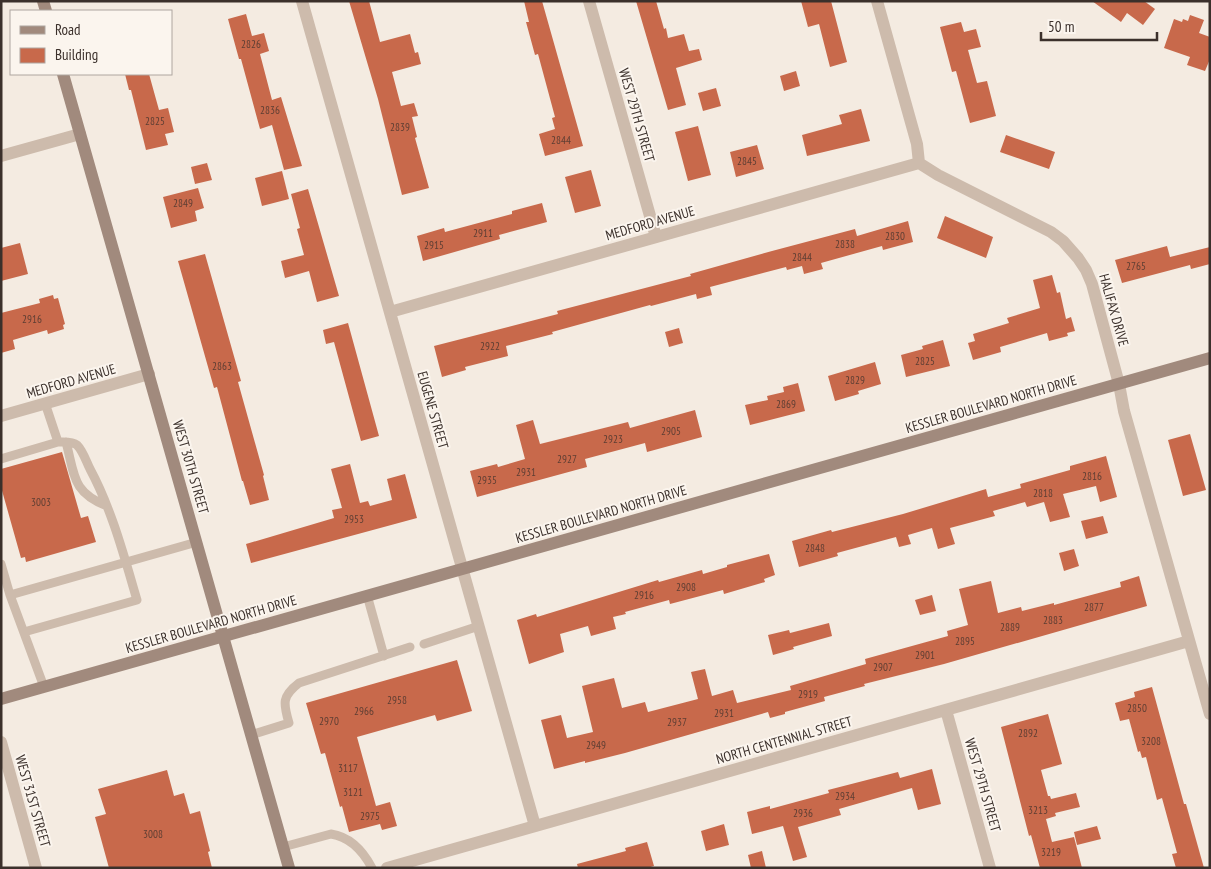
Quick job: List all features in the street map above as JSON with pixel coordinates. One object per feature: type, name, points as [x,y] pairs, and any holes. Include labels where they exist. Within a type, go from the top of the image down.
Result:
[{"type":"main road","name":"WEST 30TH STREET","points":[[63,75],[289,868]]},
{"type":"main road","name":"KESSLER BOULEVARD NORTH DRIVE","points":[[1,699],[1210,358]]},
{"type":"street","name":"EUGENE STREET","points":[[302,1],[535,826]]},
{"type":"street","name":"WEST 29TH STREET","points":[[589,1],[656,237]]},
{"type":"street","points":[[877,1],[917,144],[919,163]]},
{"type":"street","points":[[1,156],[80,134]]},
{"type":"street","name":"MEDFORD AVENUE","points":[[390,312],[919,163]]},
{"type":"street","name":"HALIFAX DRIVE","points":[[919,163],[938,175],[1045,229],[1068,247],[1082,264],[1092,284],[1119,384],[1124,412],[1210,714]]},
{"type":"street","name":"MEDFORD AVENUE","points":[[1,416],[149,374]]},
{"type":"street","name":"NORTH CENTENNIAL STREET","points":[[387,868],[1189,641]]},
{"type":"street","name":"WEST 29TH STREET","points":[[946,710],[990,868]]},
{"type":"street","name":"WEST 31ST STREET","points":[[1,742],[36,868]]},
{"type":"lane","points":[[46,403],[78,487],[95,501],[107,506]]},
{"type":"lane","points":[[1,459],[62,442],[76,444],[107,506],[137,600],[24,632]]},
{"type":"lane","points":[[10,595],[197,542]]},
{"type":"lane","points":[[1,564],[10,595],[44,687]]},
{"type":"lane","points":[[367,595],[384,656]]},
{"type":"lane","points":[[424,644],[479,626]]},
{"type":"lane","points":[[251,735],[290,723],[286,710],[286,699],[289,691],[300,682],[410,647]]},
{"type":"lane","points":[[283,847],[331,834],[339,835],[365,854],[372,868]]},
{"type":"building","points":[[349,1],[369,1],[380,42],[410,34],[415,53],[418,52],[421,64],[392,72],[401,106],[414,103],[418,116],[412,117],[417,137],[415,138],[429,188],[402,195],[378,99]]},
{"type":"building","points":[[524,1],[542,1],[583,146],[545,156],[539,134],[555,129],[552,118],[555,117],[538,54],[535,55],[526,22],[529,22]]},
{"type":"building","points":[[636,1],[656,1],[668,38],[684,34],[689,51],[699,49],[702,60],[676,68],[686,105],[668,110]]},
{"type":"building","points":[[801,1],[831,1],[847,62],[830,67],[819,24],[808,27]]},
{"type":"building","points":[[1092,1],[1144,1],[1155,9],[1143,25],[1127,13],[1121,22]]},
{"type":"building","points":[[246,14],[252,36],[264,33],[269,51],[260,54],[272,100],[281,97],[302,166],[284,170],[272,125],[260,129],[228,19]]},
{"type":"building","points":[[1190,15],[1204,20],[1199,33],[1210,37],[1210,59],[1205,71],[1187,65],[1190,57],[1164,48],[1174,19],[1182,22],[1183,19],[1188,21]]},
{"type":"building","points":[[961,22],[964,32],[976,29],[981,47],[968,50],[977,83],[987,81],[996,116],[970,123],[956,71],[952,72],[940,27]]},
{"type":"building","points":[[796,71],[800,86],[784,91],[780,76]]},
{"type":"building","points":[[125,75],[149,75],[159,110],[168,108],[174,132],[165,134],[168,145],[146,150],[131,90],[129,90]]},
{"type":"building","points":[[716,88],[721,106],[703,111],[698,93]]},
{"type":"building","points":[[861,109],[870,141],[807,156],[802,135],[842,124],[839,115]]},
{"type":"building","points":[[698,126],[711,175],[688,181],[675,132]]},
{"type":"building","points":[[1006,135],[1055,152],[1049,169],[1000,152]]},
{"type":"building","points":[[757,145],[764,169],[736,177],[730,152]]},
{"type":"building","points":[[207,163],[212,180],[195,184],[191,167]]},
{"type":"building","points":[[591,170],[601,206],[575,213],[565,177]]},
{"type":"building","points":[[282,171],[289,199],[262,206],[255,178]]},
{"type":"building","points":[[198,188],[204,208],[195,211],[197,221],[171,228],[163,197]]},
{"type":"building","points":[[308,189],[339,296],[317,302],[309,271],[285,278],[281,261],[304,255],[297,229],[300,228],[291,194]]},
{"type":"building","points":[[542,203],[547,222],[499,235],[500,239],[423,261],[417,236],[444,228],[445,232],[512,214],[512,211]]},
{"type":"building","points":[[945,216],[993,237],[986,258],[937,238]]},
{"type":"building","points":[[908,221],[913,242],[883,250],[882,246],[821,263],[823,269],[804,274],[802,266],[787,270],[786,267],[710,287],[712,295],[697,299],[696,294],[552,332],[553,334],[506,346],[508,356],[465,367],[466,370],[442,377],[434,346],[558,314],[557,311],[691,276],[690,274],[855,229],[857,236]]},
{"type":"building","points":[[20,243],[28,274],[1,281],[1,248]]},
{"type":"building","points":[[1167,246],[1170,257],[1210,247],[1210,264],[1191,269],[1190,265],[1122,283],[1115,260]]},
{"type":"building","points":[[205,254],[241,381],[238,382],[264,475],[269,500],[250,505],[217,387],[214,388],[178,261]]},
{"type":"building","points":[[1052,275],[1057,293],[1060,292],[1066,319],[1071,317],[1075,331],[1067,333],[1068,336],[1049,341],[1047,333],[1000,347],[1001,352],[973,360],[968,343],[975,341],[973,334],[1009,323],[1007,318],[1040,308],[1033,280]]},
{"type":"building","points":[[53,295],[54,299],[58,298],[65,324],[63,325],[64,329],[48,334],[47,330],[13,340],[15,349],[1,353],[1,313],[40,303],[39,299]]},
{"type":"building","points":[[348,323],[379,436],[361,441],[334,342],[326,344],[323,330]]},
{"type":"building","points":[[679,328],[683,343],[669,347],[665,332]]},
{"type":"building","points":[[943,340],[950,366],[906,377],[901,355],[923,349],[922,346]]},
{"type":"building","points":[[875,362],[881,384],[858,391],[859,394],[835,401],[828,376]]},
{"type":"building","points":[[798,383],[805,411],[750,425],[745,405],[768,400],[767,396],[784,392],[783,387]]},
{"type":"building","points":[[695,410],[702,437],[647,452],[645,443],[585,459],[587,467],[477,497],[470,471],[497,464],[498,467],[525,459],[516,425],[533,420],[540,444],[628,422],[630,428]]},
{"type":"building","points":[[1190,434],[1206,490],[1183,496],[1168,440]]},
{"type":"building","points":[[62,452],[81,518],[88,516],[96,542],[26,562],[25,557],[21,558],[1,487],[1,469]]},
{"type":"building","points":[[1106,456],[1117,497],[1100,502],[1096,486],[1063,494],[1070,517],[1050,522],[1044,502],[1027,507],[1025,502],[993,511],[995,516],[950,528],[955,544],[938,549],[932,528],[908,535],[911,544],[899,547],[896,537],[837,553],[838,556],[799,567],[792,541],[903,514],[986,489],[988,497],[1021,488],[1020,484],[1070,470],[1070,466]]},
{"type":"building","points":[[350,464],[360,503],[368,501],[370,506],[392,500],[387,479],[405,474],[417,518],[251,563],[246,544],[334,518],[332,510],[342,508],[331,469]]},
{"type":"building","points":[[1103,516],[1108,533],[1086,539],[1081,521]]},
{"type":"building","points":[[1074,549],[1079,566],[1064,571],[1059,553]]},
{"type":"building","points":[[769,554],[775,575],[764,579],[765,582],[724,594],[723,590],[670,604],[669,600],[625,612],[626,614],[613,617],[616,629],[591,636],[588,626],[560,634],[564,652],[529,664],[517,620],[536,614],[537,617],[658,580],[659,582],[702,570],[703,574],[727,567],[727,565]]},
{"type":"building","points":[[1139,576],[1147,606],[944,664],[864,684],[865,686],[824,697],[825,701],[785,712],[785,714],[770,718],[768,712],[625,753],[554,769],[541,720],[561,715],[567,738],[593,732],[582,686],[614,678],[622,708],[645,702],[648,712],[698,699],[691,672],[705,669],[712,696],[733,690],[737,703],[791,690],[790,686],[866,664],[865,659],[948,636],[947,631],[968,625],[959,589],[991,581],[998,613],[1021,607],[1022,611],[1054,603],[1054,605],[1121,587],[1120,582]]},
{"type":"building","points":[[932,595],[936,611],[920,615],[915,600]]},
{"type":"building","points":[[829,623],[832,636],[773,655],[768,635],[789,630],[790,633]]},
{"type":"building","points":[[457,660],[472,711],[437,721],[435,715],[357,737],[376,806],[390,802],[397,826],[382,830],[380,824],[349,832],[325,753],[321,754],[306,703]]},
{"type":"building","points":[[1152,687],[1184,804],[1186,804],[1204,868],[1176,868],[1172,854],[1177,853],[1162,798],[1157,800],[1146,757],[1142,758],[1140,751],[1138,752],[1129,719],[1120,721],[1115,703],[1135,697],[1134,692]]},
{"type":"building","points":[[1048,714],[1062,764],[1041,770],[1048,796],[1051,799],[1076,793],[1080,807],[1055,813],[1056,816],[1046,819],[1052,842],[1074,837],[1082,868],[1040,868],[1031,835],[1029,836],[1001,727]]},
{"type":"building","points":[[932,769],[941,804],[918,810],[912,788],[839,809],[841,815],[798,827],[807,857],[793,861],[783,826],[752,834],[747,812],[770,806],[770,809],[829,793],[828,790],[898,772],[900,778]]},
{"type":"building","points":[[167,770],[174,796],[184,793],[190,814],[200,811],[210,851],[208,852],[212,868],[109,868],[95,817],[106,814],[98,789]]},
{"type":"building","points":[[724,824],[729,845],[706,851],[701,831]]},
{"type":"building","points":[[1097,826],[1101,839],[1077,845],[1074,832]]},
{"type":"building","points":[[647,842],[654,866],[647,868],[578,868],[577,864],[626,851],[625,848]]},
{"type":"building","points":[[762,851],[766,868],[751,868],[748,855]]}]
